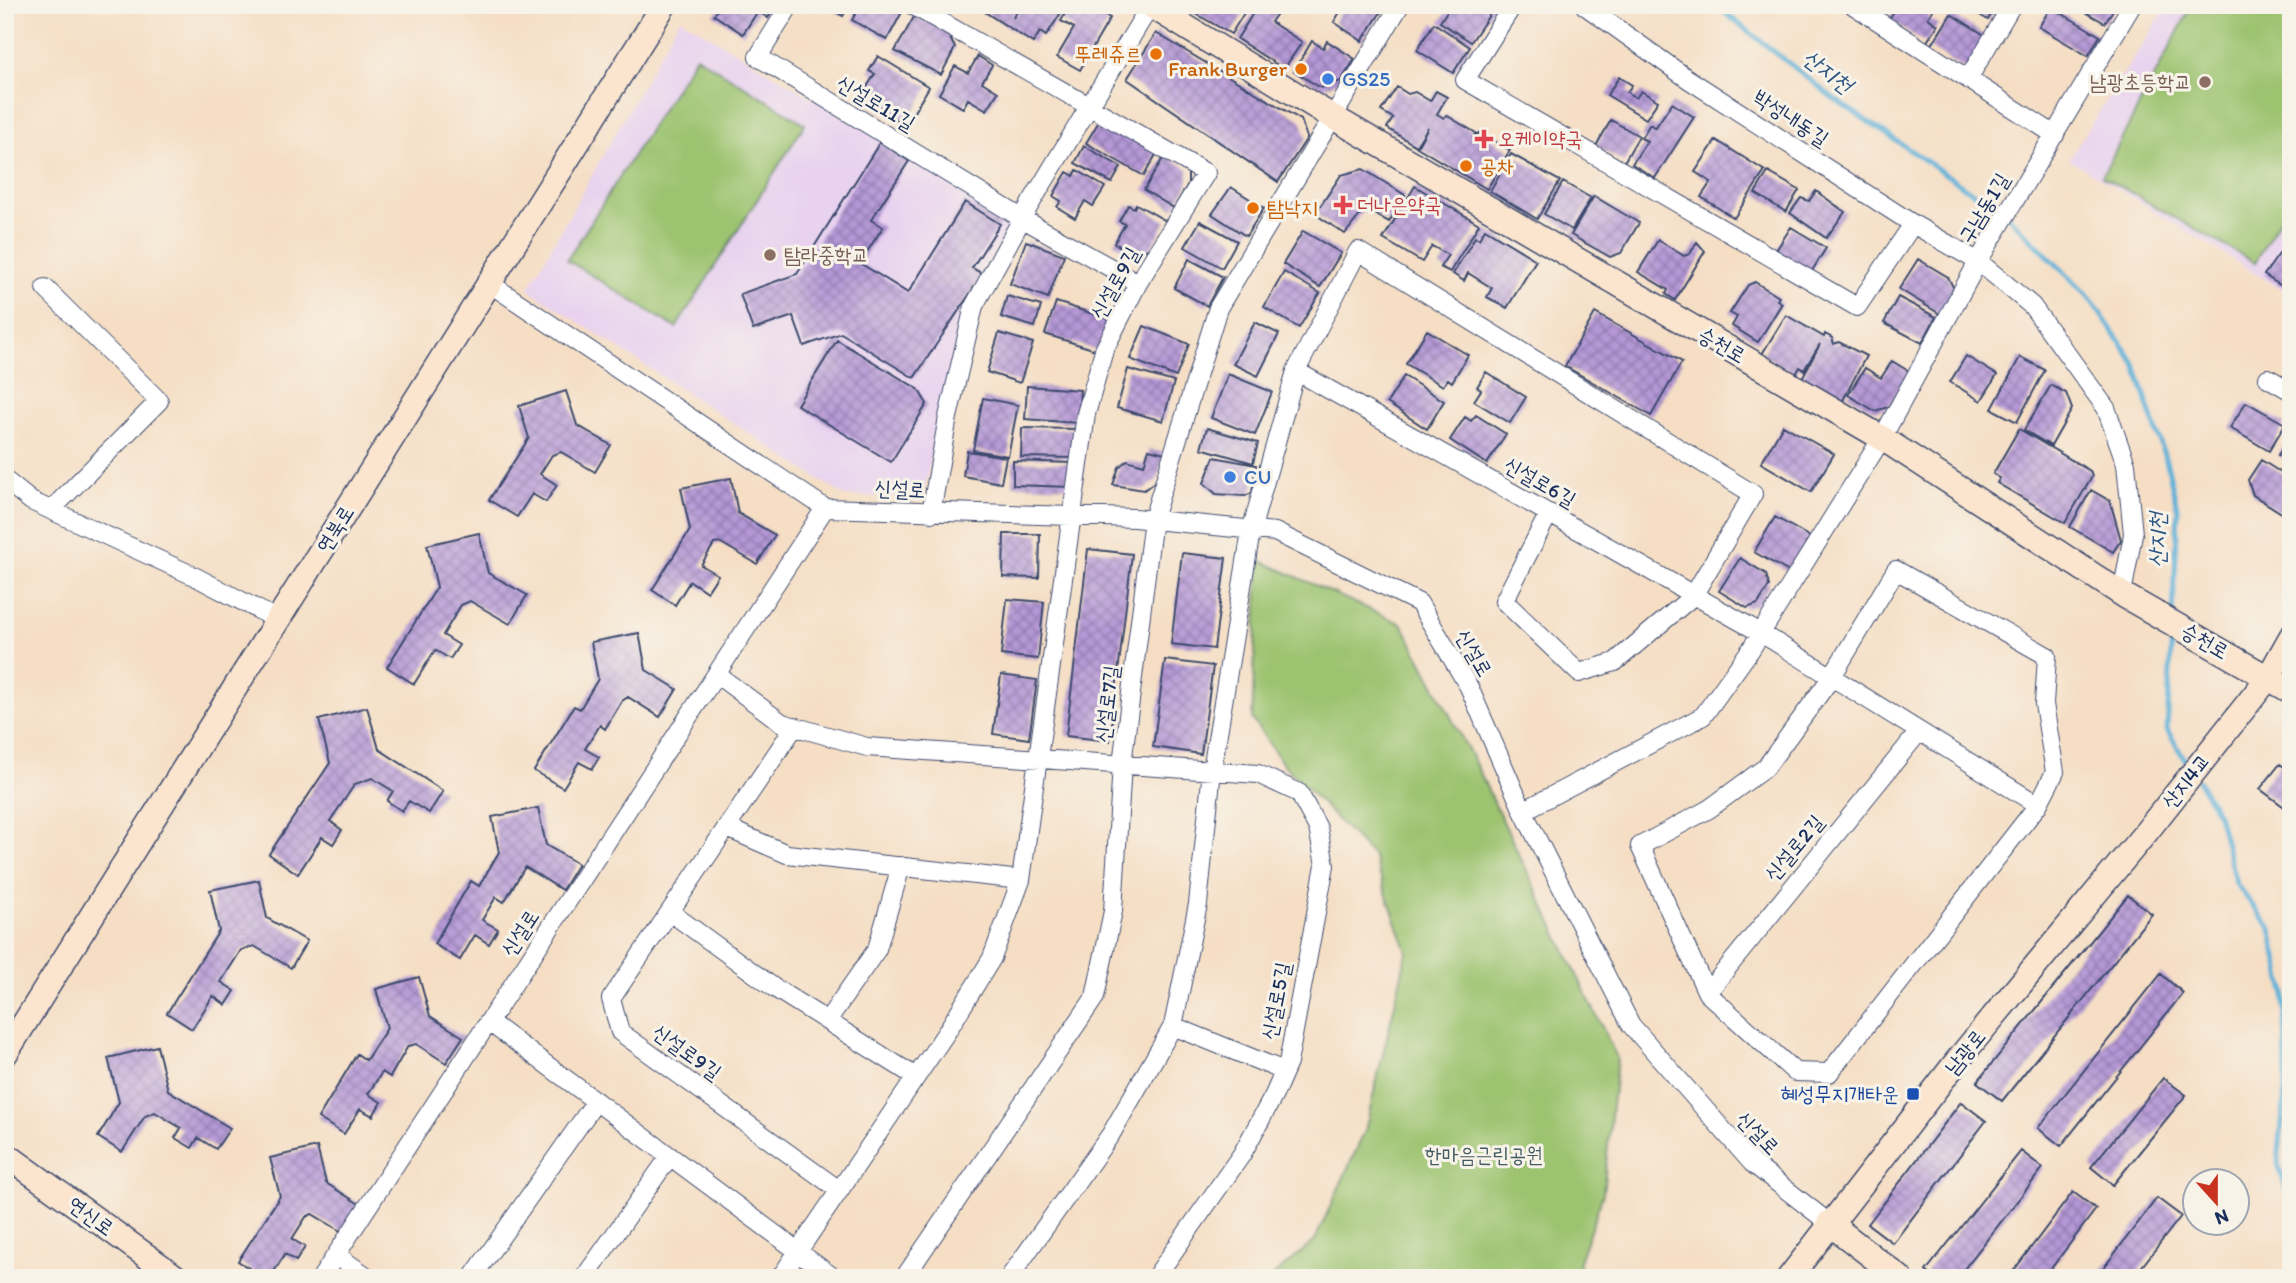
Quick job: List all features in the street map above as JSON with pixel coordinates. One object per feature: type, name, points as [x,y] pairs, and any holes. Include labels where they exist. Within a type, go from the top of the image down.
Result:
[{"type":"main road","name":"연북로","points":[[5,1054],[664,5]]},
{"type":"main road","name":"승천로","points":[[1150,5],[1331,116],[1882,438],[2123,595],[2291,691]]},
{"type":"main road","points":[[2268,678],[2291,637]]},
{"type":"main road","name":"산지4교","points":[[2147,831],[2224,730],[2268,678]]},
{"type":"main road","name":"남광로","points":[[1789,1278],[1829,1223],[1969,1046],[2147,831]]},
{"type":"main road","name":"연신로","points":[[5,1154],[177,1278]]},
{"type":"main road","points":[[1829,1223],[1900,1278]]},
{"type":"street","name":"신설로11길","points":[[790,5],[758,57],[1023,219]]},
{"type":"street","name":"신설로9길","points":[[780,1278],[916,1077],[992,958],[1021,880],[1086,414],[1104,350],[1138,283],[1206,173],[912,5]]},
{"type":"street","points":[[931,513],[948,417],[974,306],[1150,5]]},
{"type":"street","name":"신설로7길","points":[[904,1278],[1096,997],[1113,911],[1122,764],[1153,519],[1218,308],[1331,116],[1401,5]]},
{"type":"street","points":[[1513,5],[1465,80],[1857,307],[1913,224]]},
{"type":"street","name":"박성내동길","points":[[1584,5],[1688,79],[1913,224],[1979,261],[2032,306],[2106,408],[2126,464],[2133,534],[2123,595]]},
{"type":"street","points":[[1968,79],[2012,5]]},
{"type":"street","name":"구남동1길","points":[[1523,811],[1703,716],[1761,633],[1882,438],[1979,261],[2132,5]]},
{"type":"street","points":[[1855,6],[2055,135]]},
{"type":"street","points":[[1023,219],[1138,283]]},
{"type":"street","points":[[1009,1278],[1111,1134],[1173,1026],[1198,904],[1212,771],[1251,531],[1296,371],[1358,251],[1754,494],[1693,596],[1615,662],[1579,673],[1504,601],[1549,513]]},
{"type":"street","points":[[489,283],[825,508]]},
{"type":"street","points":[[45,288],[159,401],[51,510]]},
{"type":"street","name":"신설로6길","points":[[1296,371],[1761,633]]},
{"type":"street","points":[[2268,378],[2291,391]]},
{"type":"street","points":[[5,480],[31,501],[194,576],[278,620]]},
{"type":"street","name":"신설로","points":[[321,1278],[825,508],[1153,519],[1275,532],[1419,603],[1469,687],[1523,811],[1631,1025],[1752,1163],[1829,1223]]},
{"type":"street","points":[[1896,570],[2047,656],[2044,704],[2055,772],[2038,805],[1829,1073],[1795,1072],[1707,993],[1640,846],[1709,809],[1766,767],[1831,678],[1896,570]]},
{"type":"street","points":[[1761,633],[1918,733],[2038,805]]},
{"type":"street","points":[[716,674],[782,723],[867,747],[1212,771]]},
{"type":"street","name":"신설로9길","points":[[795,726],[611,999],[620,1032],[839,1190]]},
{"type":"street","name":"신설로2길","points":[[1707,993],[1918,733]]},
{"type":"street","name":"신설로5길","points":[[1155,1278],[1242,1154],[1284,1071],[1325,864],[1318,828],[1299,793],[1258,774],[1212,771]]},
{"type":"street","points":[[727,828],[787,854],[1021,880]]},
{"type":"street","points":[[827,1021],[877,949],[901,866]]},
{"type":"street","points":[[670,912],[774,987],[916,1077]]},
{"type":"street","points":[[489,1022],[834,1278]]},
{"type":"street","points":[[1173,1026],[1284,1071]]},
{"type":"street","points":[[472,1278],[596,1101]]},
{"type":"street","points":[[584,1278],[670,1156]]},
{"type":"street","points":[[336,1255],[369,1278]]},
{"type":"shaded area","name":"남광초등학교","points":[[2168,5],[2291,5],[2291,295],[2069,159]]},
{"type":"shaded area","name":"탐라중학교","points":[[680,18],[1014,220],[966,297],[924,490],[916,497],[845,496],[528,289]]},
{"type":"green space","name":"남광초등학교","points":[[2192,5],[2284,5],[2291,9],[2291,198],[2255,263],[2102,176]]},
{"type":"green space","points":[[696,56],[805,124],[676,328],[567,260]]},
{"type":"green space","name":"한마음근린공원","points":[[1259,560],[1402,624],[1474,761],[1617,1058],[1603,1194],[1578,1264],[1592,1278],[1270,1278],[1314,1242],[1365,1131],[1407,952],[1373,856],[1284,765],[1252,719]]},
{"type":"building","points":[[721,5],[776,5],[768,18],[758,11],[743,34],[714,15]]},
{"type":"building","points":[[824,5],[849,5],[843,16]]},
{"type":"building","points":[[860,5],[886,5],[901,14],[887,40],[852,20]]},
{"type":"building","points":[[974,5],[1019,5],[1013,18],[1021,5],[1066,5],[1046,36],[1040,32],[1033,43]]},
{"type":"building","points":[[1070,5],[1088,5],[1110,18],[1080,70],[1057,57],[1074,28],[1061,21]]},
{"type":"building","points":[[1188,5],[1249,5],[1231,34],[1186,8]]},
{"type":"building","points":[[1258,5],[1267,5],[1278,12],[1271,22],[1302,42],[1284,69],[1237,39]]},
{"type":"building","points":[[1339,5],[1370,5],[1381,12],[1362,41],[1334,22],[1340,12],[1336,10]]},
{"type":"building","points":[[1451,5],[1496,5],[1471,42],[1440,22]]},
{"type":"building","points":[[1898,5],[1936,5],[1928,18],[1938,25],[1926,43],[1889,19]]},
{"type":"building","points":[[1963,5],[1997,5],[1988,20]]},
{"type":"building","points":[[2073,5],[2116,5],[2105,23]]},
{"type":"building","points":[[2051,7],[2100,36],[2088,56],[2039,27]]},
{"type":"building","points":[[1951,14],[1991,39],[1967,71],[1930,48]]},
{"type":"building","points":[[915,15],[947,32],[955,48],[941,75],[895,51]]},
{"type":"building","points":[[1434,23],[1470,47],[1453,73],[1417,50]]},
{"type":"building","points":[[1156,33],[1301,120],[1307,138],[1278,182],[1127,79]]},
{"type":"building","points":[[1312,41],[1323,48],[1327,41],[1355,59],[1341,81],[1321,88],[1294,71]]},
{"type":"building","points":[[878,56],[929,87],[906,125],[860,98],[875,74],[869,71]]},
{"type":"building","points":[[978,56],[992,65],[982,82],[998,92],[987,110],[968,99],[963,108],[939,94],[955,66],[968,73]]},
{"type":"building","points":[[1619,77],[1632,85],[1627,92],[1636,98],[1641,91],[1658,101],[1646,119],[1607,95]]},
{"type":"building","points":[[1397,87],[1408,94],[1415,92],[1430,101],[1436,91],[1447,97],[1437,114],[1444,118],[1446,115],[1476,133],[1474,136],[1480,133],[1510,150],[1487,189],[1417,147],[1428,127],[1416,146],[1387,128],[1393,118],[1381,111]]},
{"type":"building","points":[[1672,103],[1694,117],[1655,178],[1632,164],[1647,141],[1641,138],[1650,124],[1655,128]]},
{"type":"building","points":[[1101,118],[1158,151],[1144,176],[1086,143]]},
{"type":"building","points":[[1611,120],[1639,136],[1624,162],[1596,146]]},
{"type":"building","points":[[1716,140],[1765,171],[1734,218],[1701,197],[1711,182],[1695,172]]},
{"type":"building","points":[[880,142],[909,161],[871,220],[883,227],[860,263],[908,293],[965,202],[1000,224],[972,268],[983,274],[914,378],[841,333],[804,346],[793,316],[753,330],[740,294],[797,274]]},
{"type":"building","points":[[1084,146],[1121,167],[1112,183],[1075,163]]},
{"type":"building","points":[[1511,154],[1560,181],[1537,219],[1490,191]]},
{"type":"building","points":[[1165,155],[1188,169],[1188,184],[1174,208],[1144,190]]},
{"type":"building","points":[[1363,169],[1405,195],[1389,222],[1365,209],[1345,234],[1315,214],[1341,175]]},
{"type":"building","points":[[1077,170],[1105,187],[1093,206],[1085,201],[1075,218],[1057,207],[1061,201],[1053,196],[1067,172],[1074,176]]},
{"type":"building","points":[[1768,172],[1799,190],[1786,212],[1755,193]]},
{"type":"building","points":[[1563,182],[1591,198],[1572,230],[1544,214]]},
{"type":"building","points":[[1415,186],[1479,224],[1450,272],[1440,267],[1448,255],[1432,246],[1422,262],[1383,239]]},
{"type":"building","points":[[1231,187],[1264,208],[1246,236],[1212,214]]},
{"type":"building","points":[[1816,191],[1845,212],[1826,238],[1790,213],[1801,198],[1809,201]]},
{"type":"building","points":[[1594,196],[1639,223],[1621,253],[1610,257],[1571,235]]},
{"type":"building","points":[[1136,204],[1166,221],[1151,248],[1134,254],[1114,243],[1125,224],[1119,221],[1128,205],[1134,208]]},
{"type":"building","points":[[1200,221],[1237,241],[1222,268],[1185,247]]},
{"type":"building","points":[[1791,227],[1826,248],[1810,274],[1775,252]]},
{"type":"building","points":[[1485,229],[1536,260],[1507,308],[1487,297],[1492,288],[1468,273],[1464,281],[1453,274],[1475,237],[1479,239]]},
{"type":"building","points":[[1303,231],[1341,253],[1320,287],[1283,264]]},
{"type":"building","points":[[1658,240],[1684,256],[1690,254],[1697,242],[1705,251],[1675,300],[1666,294],[1668,290],[1638,272]]},
{"type":"building","points":[[1026,241],[1064,255],[1048,298],[1010,284]]},
{"type":"building","points":[[2287,243],[2291,246],[2291,292],[2264,275]]},
{"type":"building","points":[[1189,259],[1223,277],[1207,306],[1174,288]]},
{"type":"building","points":[[1918,259],[1948,277],[1955,291],[1940,314],[1899,289]]},
{"type":"building","points":[[1284,272],[1320,293],[1299,328],[1264,307]]},
{"type":"building","points":[[1755,282],[1779,297],[1777,300],[1782,303],[1758,342],[1732,326],[1737,317],[1730,313],[1748,285]]},
{"type":"building","points":[[1007,296],[1041,306],[1035,327],[1001,317]]},
{"type":"building","points":[[1898,297],[1936,317],[1922,343],[1884,323]]},
{"type":"building","points":[[1056,302],[1109,319],[1099,351],[1045,334]]},
{"type":"building","points":[[1595,313],[1682,362],[1651,416],[1565,366]]},
{"type":"building","points":[[1786,315],[1824,337],[1825,334],[1832,338],[1834,344],[1839,342],[1866,356],[1842,402],[1801,380],[1820,344],[1804,370],[1800,367],[1796,374],[1762,354]]},
{"type":"building","points":[[1255,322],[1279,334],[1258,376],[1233,364]]},
{"type":"building","points":[[1144,326],[1189,344],[1176,377],[1130,359]]},
{"type":"building","points":[[1427,330],[1468,355],[1452,382],[1448,379],[1443,386],[1406,364]]},
{"type":"building","points":[[999,333],[1033,343],[1020,383],[987,372]]},
{"type":"building","points":[[837,340],[918,389],[927,404],[891,462],[797,405]]},
{"type":"building","points":[[1966,356],[1997,375],[1981,401],[1950,382]]},
{"type":"building","points":[[2020,357],[2045,370],[2017,422],[1992,409]]},
{"type":"building","points":[[1892,361],[1910,372],[1888,407],[1875,411],[1848,395],[1865,368],[1881,378]]},
{"type":"building","points":[[1128,369],[1174,382],[1163,421],[1117,408]]},
{"type":"building","points":[[1486,372],[1526,397],[1510,423],[1474,401],[1481,390],[1477,387]]},
{"type":"building","points":[[1228,374],[1272,392],[1255,435],[1211,418]]},
{"type":"building","points":[[1404,376],[1444,401],[1427,429],[1387,403]]},
{"type":"building","points":[[2051,385],[2066,393],[2072,409],[2051,446],[2024,430]]},
{"type":"building","points":[[1027,386],[1080,390],[1078,423],[1025,419]]},
{"type":"building","points":[[566,391],[577,425],[611,445],[595,472],[561,452],[552,455],[540,474],[557,485],[546,502],[532,494],[517,517],[489,500],[529,438],[519,406]]},
{"type":"building","points":[[983,398],[1018,405],[1008,456],[973,450]]},
{"type":"building","points":[[2246,402],[2285,424],[2269,451],[2230,428]]},
{"type":"building","points":[[1476,415],[1506,434],[1487,464],[1450,440],[1465,417],[1471,421]]},
{"type":"building","points":[[1783,425],[1834,454],[1811,492],[1761,463]]},
{"type":"building","points":[[1022,428],[1076,429],[1075,458],[1021,457]]},
{"type":"building","points":[[1207,428],[1258,443],[1253,463],[1201,448]]},
{"type":"building","points":[[2019,429],[2090,471],[2092,477],[2065,523],[1997,483],[2000,478],[1993,474]]},
{"type":"building","points":[[2291,435],[2291,463],[2278,455]]},
{"type":"building","points":[[1149,449],[1165,453],[1157,480],[1144,490],[1113,485],[1119,467],[1127,460],[1144,465]]},
{"type":"building","points":[[967,451],[1006,457],[1001,483],[963,476]]},
{"type":"building","points":[[1214,457],[1256,465],[1252,493],[1245,496],[1216,494],[1204,483]]},
{"type":"building","points":[[2261,460],[2291,479],[2291,519],[2253,495],[2248,480]]},
{"type":"building","points":[[1013,461],[1072,463],[1071,487],[1013,485]]},
{"type":"building","points":[[731,478],[738,513],[775,535],[757,564],[721,543],[714,544],[701,565],[718,575],[707,592],[690,581],[675,605],[652,590],[690,530],[681,488]]},
{"type":"building","points":[[2091,490],[2110,501],[2121,540],[2113,552],[2070,527]]},
{"type":"building","points":[[1775,517],[1810,537],[1789,572],[1754,552]]},
{"type":"building","points":[[479,533],[488,573],[527,595],[510,624],[470,601],[461,605],[443,635],[459,645],[450,659],[435,650],[414,684],[387,667],[437,587],[427,545]]},
{"type":"building","points":[[1004,534],[1040,534],[1039,578],[1003,577]]},
{"type":"building","points":[[1088,549],[1132,554],[1110,741],[1066,736]]},
{"type":"building","points":[[1182,553],[1226,558],[1214,649],[1171,644]]},
{"type":"building","points":[[1740,558],[1766,574],[1769,586],[1758,604],[1747,608],[1719,591]]},
{"type":"building","points":[[1007,599],[1044,602],[1038,659],[1001,655]]},
{"type":"building","points":[[639,633],[646,670],[677,689],[660,717],[628,697],[622,701],[605,729],[600,725],[585,749],[599,757],[592,769],[579,762],[563,788],[534,771],[574,706],[580,709],[598,679],[591,642]]},
{"type":"building","points":[[1165,660],[1213,666],[1201,754],[1153,747]]},
{"type":"building","points":[[1001,675],[1037,680],[1029,739],[993,734]]},
{"type":"building","points":[[367,707],[379,749],[443,791],[429,813],[409,801],[402,811],[387,801],[393,791],[372,778],[355,784],[330,821],[342,830],[333,844],[322,837],[298,874],[269,854],[330,763],[319,720]]},
{"type":"building","points":[[2280,764],[2291,772],[2291,812],[2260,789]]},
{"type":"building","points":[[538,808],[546,845],[578,864],[562,890],[525,867],[504,902],[496,897],[482,920],[498,929],[489,944],[475,935],[460,960],[434,944],[471,881],[479,886],[499,852],[492,817]]},
{"type":"building","points":[[2291,819],[2291,835],[2283,829]]},
{"type":"building","points":[[259,880],[267,918],[307,941],[291,968],[254,946],[241,950],[221,982],[235,991],[226,1005],[213,996],[192,1029],[167,1013],[219,931],[210,890]]},
{"type":"building","points":[[2128,895],[2152,914],[2002,1101],[1977,1082]]},
{"type":"building","points":[[2161,974],[2183,993],[2061,1146],[2038,1128]]},
{"type":"building","points":[[419,977],[430,1016],[463,1037],[446,1063],[416,1044],[408,1046],[390,1077],[382,1072],[368,1094],[381,1102],[373,1116],[360,1109],[344,1134],[318,1118],[357,1054],[366,1060],[387,1028],[376,989]]},
{"type":"building","points":[[157,1046],[168,1090],[230,1128],[216,1149],[198,1138],[192,1148],[175,1138],[181,1128],[155,1112],[145,1116],[122,1152],[98,1137],[119,1102],[108,1058]]},
{"type":"building","points":[[2163,1078],[2186,1095],[2113,1185],[2091,1167]]},
{"type":"building","points":[[1961,1102],[1986,1121],[1893,1243],[1868,1224]]},
{"type":"building","points":[[317,1147],[326,1183],[361,1205],[344,1233],[312,1214],[306,1217],[292,1239],[305,1247],[296,1261],[285,1254],[270,1278],[264,1278],[238,1261],[280,1196],[270,1158]]},
{"type":"building","points":[[2021,1151],[2043,1168],[1957,1278],[1934,1278],[1926,1271]]},
{"type":"building","points":[[2073,1192],[2096,1209],[2044,1278],[2008,1278]]},
{"type":"building","points":[[2157,1198],[2180,1215],[2133,1278],[2096,1278]]},
{"type":"waterway","name":"산지천","points":[[1715,5],[1833,98],[2009,217],[2089,297],[2135,364],[2167,464],[2178,511],[2173,615]]},
{"type":"waterway","name":"산지천","points":[[2172,631],[2167,730],[2189,766]]},
{"type":"waterway","name":"산지천","points":[[2198,780],[2218,814],[2236,884],[2271,929],[2285,993],[2286,1082],[2278,1163],[2291,1205]]},
{"type":"place","name":"뚜레쥬르","points":[[1156,54]]},
{"type":"place","name":"Frank Burger","points":[[1301,69]]},
{"type":"place","name":"GS25","points":[[1328,79]]},
{"type":"place","name":"남광초등학교","points":[[2205,82]]},
{"type":"place","name":"오케이약국","points":[[1484,139]]},
{"type":"place","name":"공차","points":[[1466,166]]},
{"type":"place","name":"더나은약국","points":[[1343,205]]},
{"type":"place","name":"탐낙지","points":[[1253,208]]},
{"type":"place","name":"탐라중학교","points":[[770,255]]},
{"type":"place","name":"CU","points":[[1230,477]]},
{"type":"place","name":"혜성무지개타운","points":[[1913,1094]]}]
